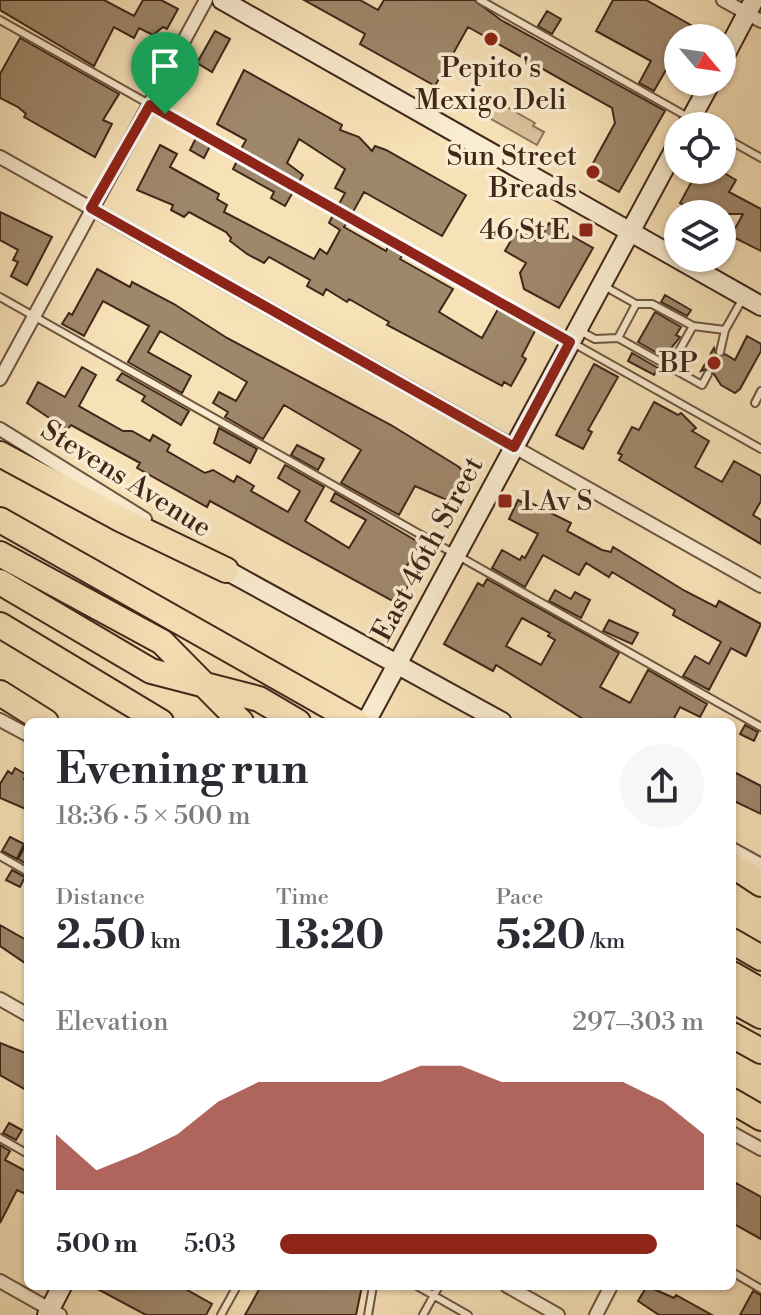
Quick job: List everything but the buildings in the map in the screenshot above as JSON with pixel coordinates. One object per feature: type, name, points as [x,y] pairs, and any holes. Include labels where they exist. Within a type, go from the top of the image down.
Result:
[{"type":"highway","points":[[0,454],[122,520],[226,570]]},
{"type":"highway","points":[[0,520],[350,718]]},
{"type":"highway","points":[[0,554],[162,642],[237,718]]},
{"type":"highway","points":[[0,582],[151,671],[259,699],[291,718]]},
{"type":"highway","points":[[0,625],[154,718]]},
{"type":"highway","points":[[0,693],[40,718]]},
{"type":"highway","points":[[736,868],[761,884]]},
{"type":"highway","points":[[736,943],[761,958]]},
{"type":"highway","points":[[736,976],[761,991]]},
{"type":"highway","points":[[736,1002],[761,1016]]},
{"type":"highway","points":[[736,1037],[761,1051]]},
{"type":"highway","points":[[736,1103],[761,1118]]},
{"type":"main road","points":[[222,0],[664,251]]},
{"type":"main road","points":[[736,40],[754,12]]},
{"type":"main road","name":"East 46th Street","points":[[368,718],[664,169]]},
{"type":"main road","points":[[702,272],[761,306]]},
{"type":"main road","points":[[226,570],[495,718]]},
{"type":"main road","points":[[52,1313],[61,1290]]},
{"type":"street","points":[[0,379],[206,0]]},
{"type":"street","points":[[723,0],[754,12]]},
{"type":"street","points":[[0,157],[761,586]]},
{"type":"street","name":"Stevens Avenue","points":[[0,429],[226,570]]},
{"type":"street","points":[[0,720],[24,733]]},
{"type":"street","points":[[736,851],[761,865]]},
{"type":"street","points":[[0,999],[24,1013]]},
{"type":"street","points":[[736,1135],[761,1149]]},
{"type":"street","points":[[0,1281],[52,1313]]},
{"type":"street","points":[[514,1290],[558,1315]]},
{"type":"street","points":[[596,1315],[609,1290]]},
{"type":"lane","points":[[480,0],[673,112]]},
{"type":"lane","points":[[0,20],[574,336],[761,449]]},
{"type":"lane","points":[[736,144],[761,158]]},
{"type":"lane","points":[[601,284],[636,304],[652,304],[693,326],[725,330]]},
{"type":"lane","points":[[0,297],[761,727]]},
{"type":"lane","points":[[720,352],[725,330],[744,297]]},
{"type":"lane","points":[[618,338],[636,304]]},
{"type":"lane","points":[[670,367],[693,326]]},
{"type":"lane","points":[[574,336],[618,338],[702,385],[708,374]]},
{"type":"lane","points":[[755,403],[761,391]]},
{"type":"lane","points":[[0,856],[24,870]]},
{"type":"lane","points":[[0,1138],[24,1152]]},
{"type":"lane","points":[[736,1274],[761,1289]]},
{"type":"lane","points":[[221,1315],[235,1290]]},
{"type":"lane","points":[[368,1315],[372,1290]]},
{"type":"lane","points":[[424,1290],[468,1315]]},
{"type":"lane","points":[[423,1315],[436,1290]]},
{"type":"shaded area","points":[[493,99],[535,123],[533,126],[544,132],[537,145],[484,115]]},
{"type":"place","name":"Pepito's Mexigo Deli","points":[[491,39]]},
{"type":"place","name":"Sun Street Breads","points":[[593,172]]},
{"type":"place","name":"46 St E","points":[[586,230]]},
{"type":"place","name":"BP","points":[[714,363]]},
{"type":"place","name":"1 Av S","points":[[505,501]]},
{"type":"route","points":[[150,105],[165,114],[570,342],[514,447],[91,208],[150,105]]}]
